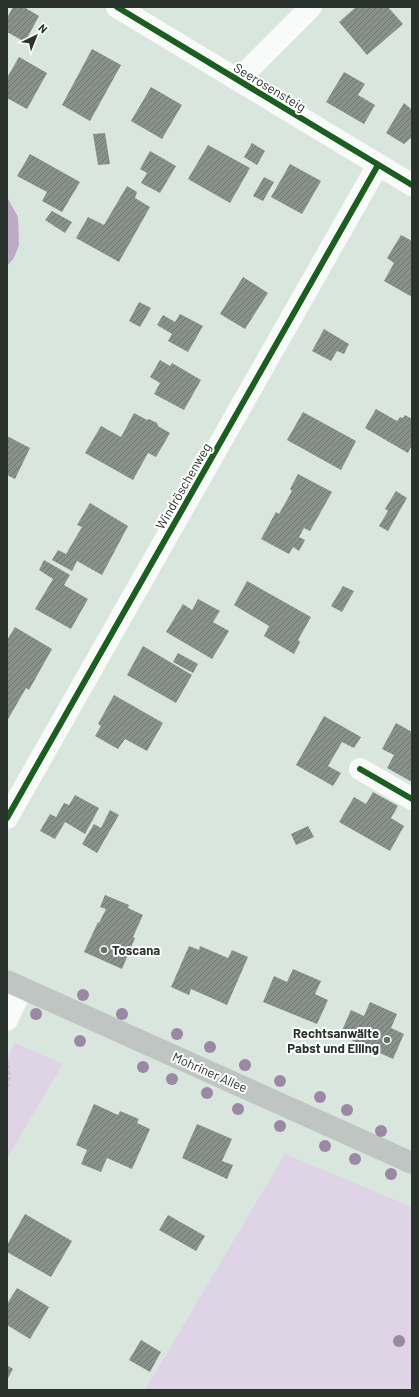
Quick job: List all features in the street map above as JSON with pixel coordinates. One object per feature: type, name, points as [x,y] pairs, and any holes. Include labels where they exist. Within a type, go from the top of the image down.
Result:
[{"type":"main road","name":"Mohriner Allee","points":[[14,984],[412,1163]]},
{"type":"street","name":"Seerosensteig","points":[[117,7],[412,185]]},
{"type":"street","points":[[238,80],[311,7]]},
{"type":"street","name":"Windröschenweg","points":[[7,818],[378,165]]},
{"type":"street","points":[[360,769],[412,799]]},
{"type":"street","points":[[7,1020],[14,984]]},
{"type":"path","points":[[7,1059],[9,1068],[9,1082],[7,1088]]},
{"type":"shaded area","points":[[7,197],[18,217],[19,245],[14,258],[7,266]]},
{"type":"shaded area","points":[[15,1043],[63,1064],[7,1158],[7,1057]]},
{"type":"shaded area","points":[[285,1154],[412,1207],[412,1390],[145,1390]]},
{"type":"building","points":[[13,7],[24,7],[39,16],[25,42],[7,32],[7,18]]},
{"type":"building","points":[[356,7],[388,7],[403,24],[367,55],[339,22]]},
{"type":"building","points":[[92,49],[121,65],[90,121],[62,105]]},
{"type":"building","points":[[19,57],[47,73],[27,109],[7,98],[7,78]]},
{"type":"building","points":[[344,72],[365,84],[358,95],[375,105],[364,124],[326,102]]},
{"type":"building","points":[[151,87],[182,105],[162,139],[131,121]]},
{"type":"building","points":[[404,103],[412,110],[412,137],[404,144],[386,133]]},
{"type":"building","points":[[105,133],[110,164],[98,165],[93,134]]},
{"type":"building","points":[[252,143],[265,151],[257,165],[244,157]]},
{"type":"building","points":[[208,145],[250,168],[230,203],[188,179]]},
{"type":"building","points":[[150,151],[176,166],[160,193],[141,183],[147,173],[140,169]]},
{"type":"building","points":[[30,154],[80,182],[62,212],[42,201],[47,192],[17,176]]},
{"type":"building","points":[[290,164],[321,181],[302,214],[271,197]]},
{"type":"building","points":[[264,177],[274,182],[263,201],[253,196]]},
{"type":"building","points":[[127,186],[137,192],[135,198],[150,207],[119,262],[76,238],[88,217],[104,225]]},
{"type":"building","points":[[52,211],[72,222],[65,233],[45,220]]},
{"type":"building","points":[[401,235],[412,241],[412,297],[384,281],[394,263],[387,258]]},
{"type":"building","points":[[243,277],[268,293],[245,329],[220,314]]},
{"type":"building","points":[[139,302],[151,308],[140,327],[129,321]]},
{"type":"building","points":[[180,314],[203,326],[188,352],[168,341],[172,334],[157,325],[163,315],[175,322]]},
{"type":"building","points":[[324,329],[349,344],[344,354],[337,351],[331,361],[312,351]]},
{"type":"building","points":[[160,360],[170,366],[172,363],[201,380],[184,410],[154,394],[160,383],[150,377]]},
{"type":"building","points":[[376,409],[397,421],[400,417],[403,418],[405,415],[412,419],[412,445],[408,453],[365,428]]},
{"type":"building","points":[[303,412],[356,441],[341,470],[287,440]]},
{"type":"building","points":[[134,413],[147,420],[149,419],[157,423],[158,426],[170,433],[156,457],[148,453],[133,480],[85,453],[101,426],[121,437]]},
{"type":"building","points":[[7,436],[30,448],[15,479],[7,475]]},
{"type":"building","points":[[298,474],[332,492],[310,531],[304,528],[299,537],[305,540],[299,551],[293,547],[289,554],[261,539],[276,512],[279,514],[292,491],[290,489]]},
{"type":"building","points":[[396,491],[407,498],[388,531],[379,526],[388,511],[385,509]]},
{"type":"building","points":[[90,503],[128,526],[102,575],[77,561],[72,571],[52,560],[58,550],[66,554],[82,527],[77,525]]},
{"type":"building","points":[[44,560],[70,575],[64,585],[88,599],[71,629],[35,609],[53,579],[39,570]]},
{"type":"building","points":[[247,581],[311,617],[298,640],[300,642],[294,654],[264,636],[269,626],[234,605]]},
{"type":"building","points":[[343,586],[354,591],[342,612],[331,606]]},
{"type":"building","points":[[198,599],[220,611],[213,622],[229,631],[212,659],[166,632],[183,604],[192,610]]},
{"type":"building","points":[[15,627],[52,649],[29,690],[26,688],[7,721],[7,640]]},
{"type":"building","points":[[143,646],[192,675],[176,703],[127,675]]},
{"type":"building","points":[[178,653],[198,664],[193,673],[173,662]]},
{"type":"building","points":[[114,695],[163,723],[147,751],[125,739],[118,749],[95,736],[101,726],[98,724]]},
{"type":"building","points":[[324,716],[361,737],[354,748],[342,742],[328,766],[341,773],[333,786],[296,765]]},
{"type":"building","points":[[396,723],[412,732],[412,782],[387,768],[394,755],[382,749]]},
{"type":"building","points":[[373,792],[398,806],[391,818],[404,826],[390,851],[339,822],[354,797],[366,804]]},
{"type":"building","points":[[75,795],[99,808],[85,834],[65,822],[55,839],[40,831],[50,814],[56,817],[64,803],[69,805]]},
{"type":"building","points":[[110,810],[119,815],[97,853],[82,844],[94,824],[101,828]]},
{"type":"building","points":[[308,826],[314,837],[296,845],[291,834]]},
{"type":"building","points":[[105,895],[129,905],[128,908],[143,915],[133,937],[135,938],[122,969],[84,952],[98,922],[99,923],[106,909],[100,907]]},
{"type":"building","points":[[189,946],[199,950],[200,946],[228,958],[232,950],[248,957],[227,1005],[191,989],[189,995],[171,987]]},
{"type":"building","points":[[293,969],[321,981],[315,994],[328,1000],[317,1024],[263,1002],[274,976],[287,982]]},
{"type":"building","points":[[370,1002],[397,1014],[391,1028],[404,1034],[393,1059],[340,1035],[351,1010],[364,1016]]},
{"type":"building","points":[[94,1104],[118,1115],[120,1111],[139,1119],[137,1123],[150,1129],[132,1169],[107,1158],[101,1172],[81,1164],[87,1150],[76,1145]]},
{"type":"building","points":[[197,1124],[232,1139],[222,1161],[233,1165],[227,1179],[182,1158]]},
{"type":"building","points":[[25,1214],[72,1241],[51,1277],[7,1252],[7,1245]]},
{"type":"building","points":[[168,1215],[205,1236],[196,1251],[159,1230]]},
{"type":"building","points":[[17,1288],[49,1307],[30,1339],[7,1325],[7,1304]]},
{"type":"building","points":[[141,1340],[161,1352],[150,1372],[129,1360]]},
{"type":"building","points":[[7,1365],[13,1369],[7,1380]]},
{"type":"cycle path","points":[[117,7],[412,185]]},
{"type":"cycle path","points":[[7,818],[378,165]]},
{"type":"cycle path","points":[[360,769],[412,799]]},
{"type":"place","name":"Toscana","points":[[104,950]]},
{"type":"place","name":"Rechtsanwälte Pabst und Elling","points":[[387,1040]]}]
